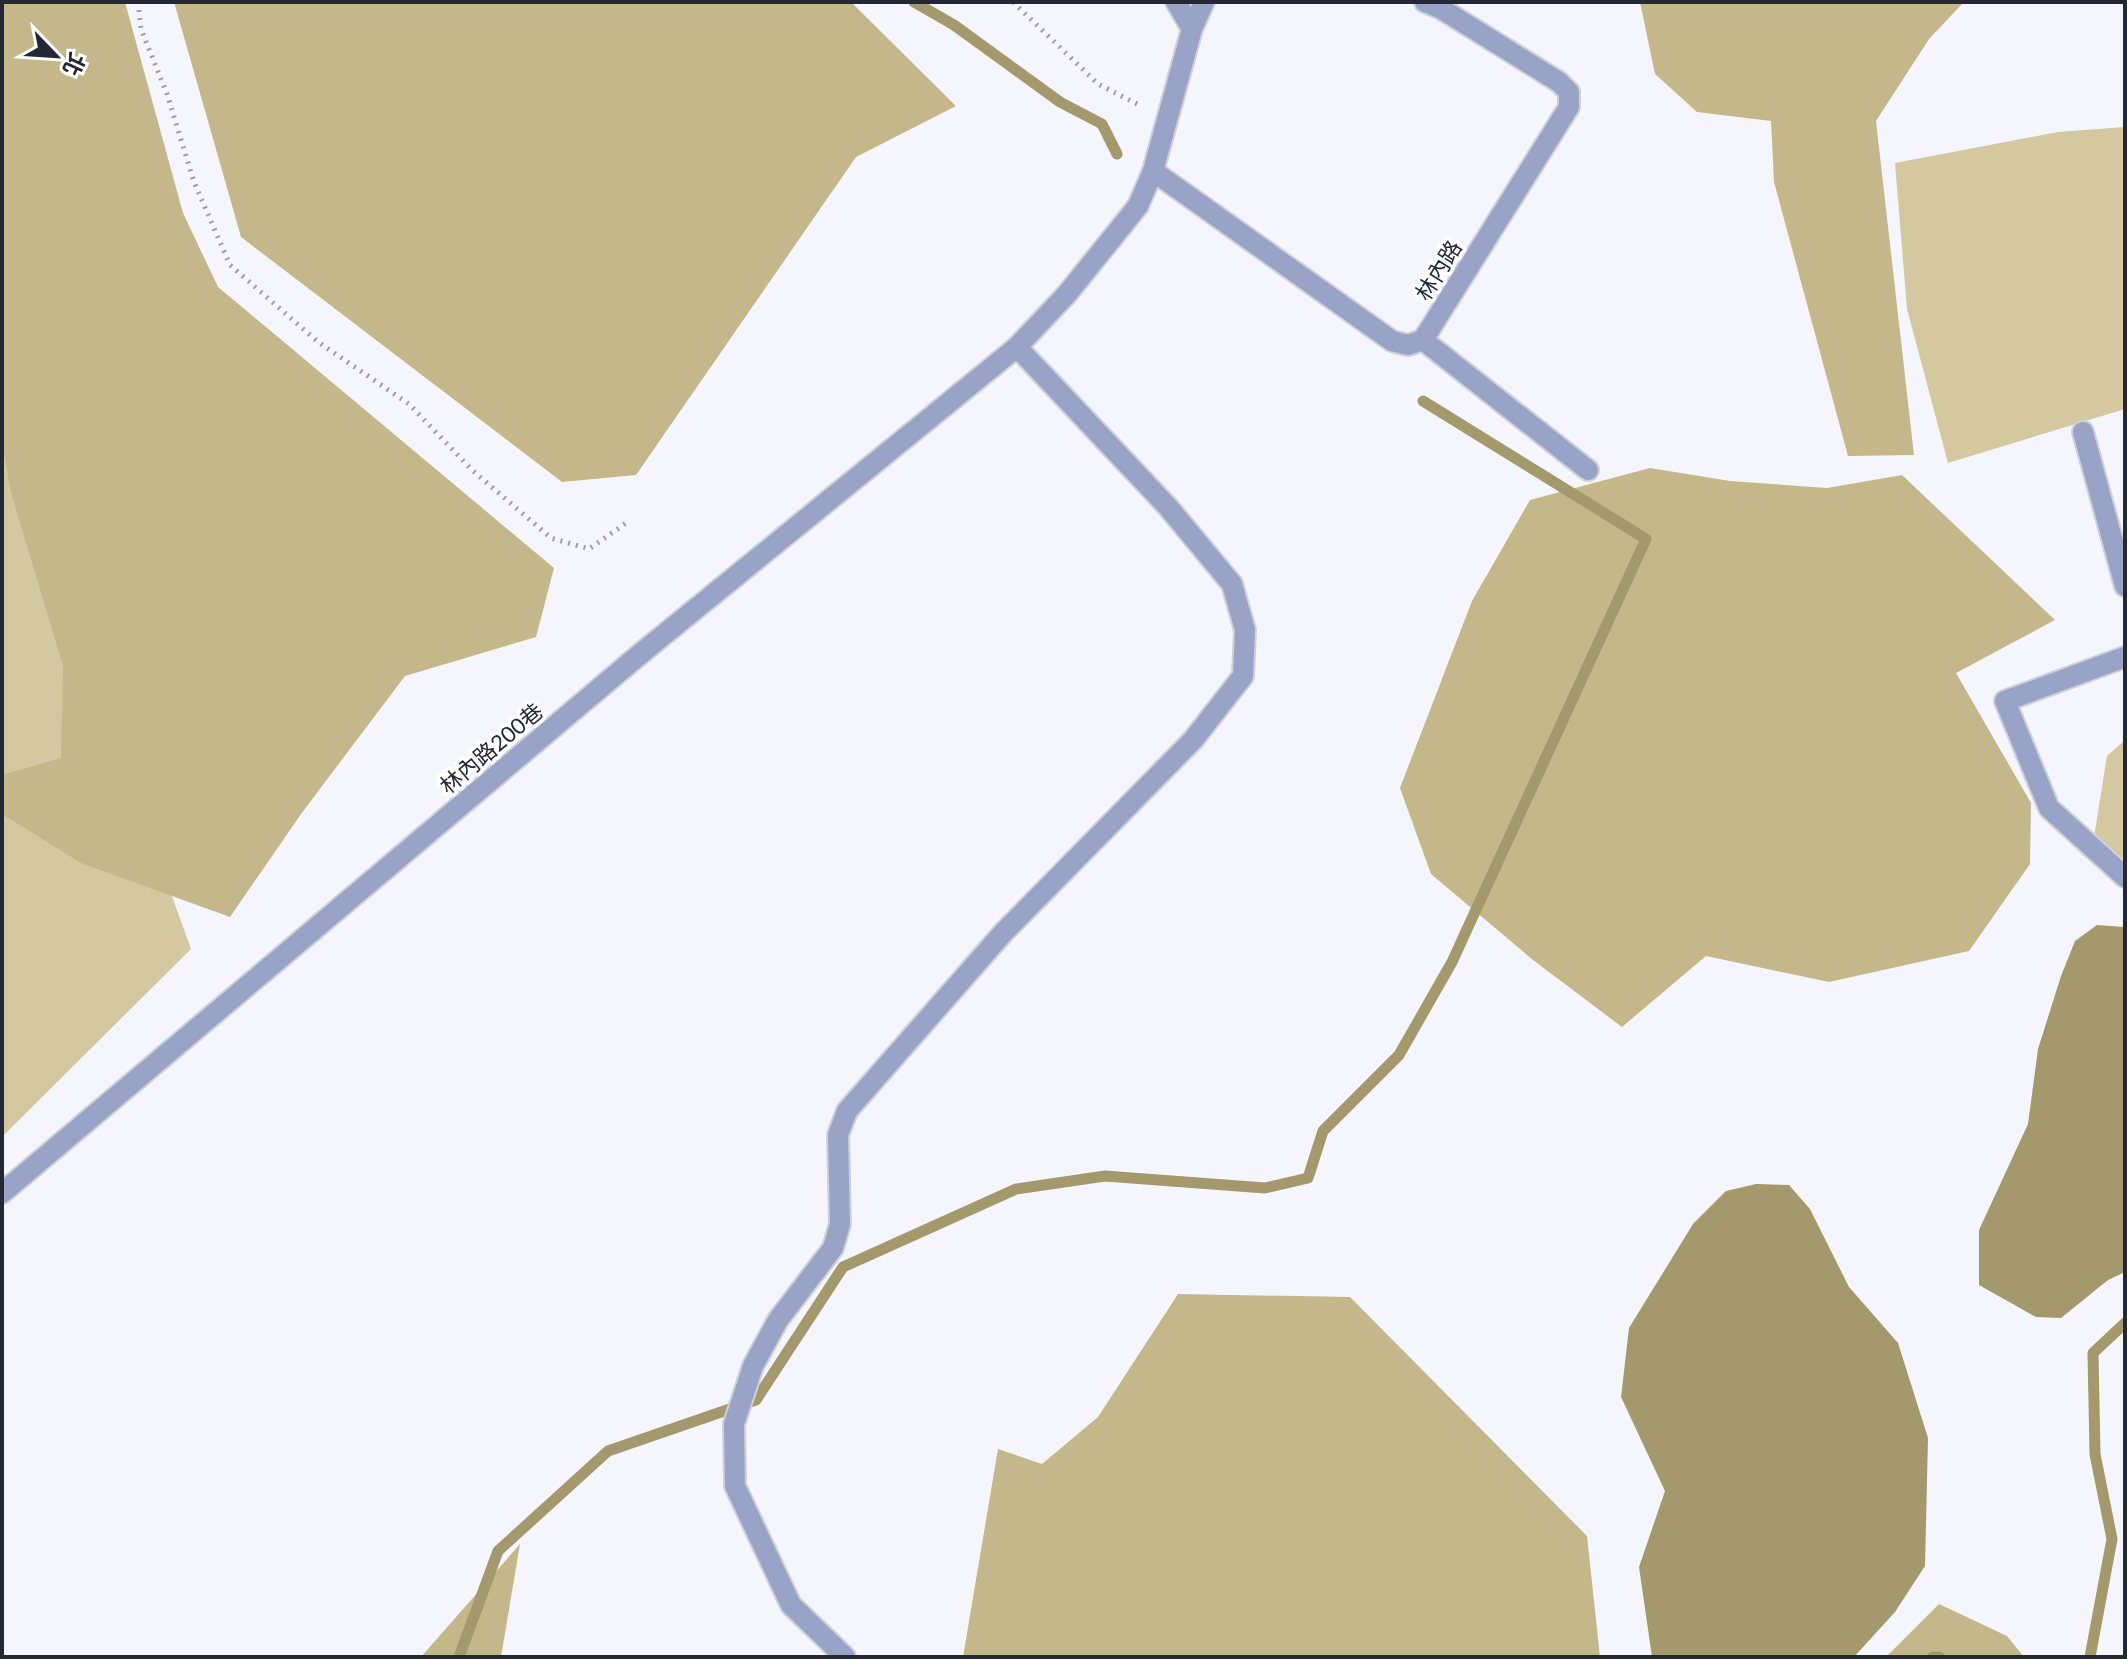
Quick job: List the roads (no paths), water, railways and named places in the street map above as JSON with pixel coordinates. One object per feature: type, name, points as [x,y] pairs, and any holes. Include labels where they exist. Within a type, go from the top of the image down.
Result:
[{"type":"street","points":[[1176,2],[1192,29]]},
{"type":"street","points":[[845,1657],[791,1605],[735,1486],[734,1424],[753,1366],[778,1320],[833,1248],[840,1224],[838,1135],[847,1111],[1003,933],[1193,740],[1243,676],[1245,630],[1232,584],[1168,507],[1017,347],[1067,294],[1138,206],[1153,171],[1192,29],[1204,2]]},
{"type":"street","name":"林內路","points":[[1423,340],[1569,107],[1569,92],[1559,82],[1440,8],[1425,2]]},
{"type":"street","points":[[1153,171],[1392,341],[1408,345],[1423,340],[1588,470]]},
{"type":"street","name":"林內路200巷","points":[[2,1193],[639,655],[1017,347]]},
{"type":"street","points":[[2083,432],[2125,586]]},
{"type":"street","points":[[2125,657],[2005,701],[2049,808],[2125,877]]},
{"type":"waterway","points":[[914,2],[954,25],[1060,102],[1102,124],[1117,154]]},
{"type":"waterway","points":[[459,1657],[498,1551],[608,1451],[756,1400],[843,1267],[1016,1189],[1105,1176],[1265,1188],[1308,1178],[1323,1131],[1399,1055],[1452,962],[1646,539],[1423,401]]},
{"type":"waterway","points":[[2090,1657],[2112,1539],[2095,1454],[2093,1353],[2125,1323]]},
{"type":"waterway","points":[[1933,1657],[1939,1657]]}]
